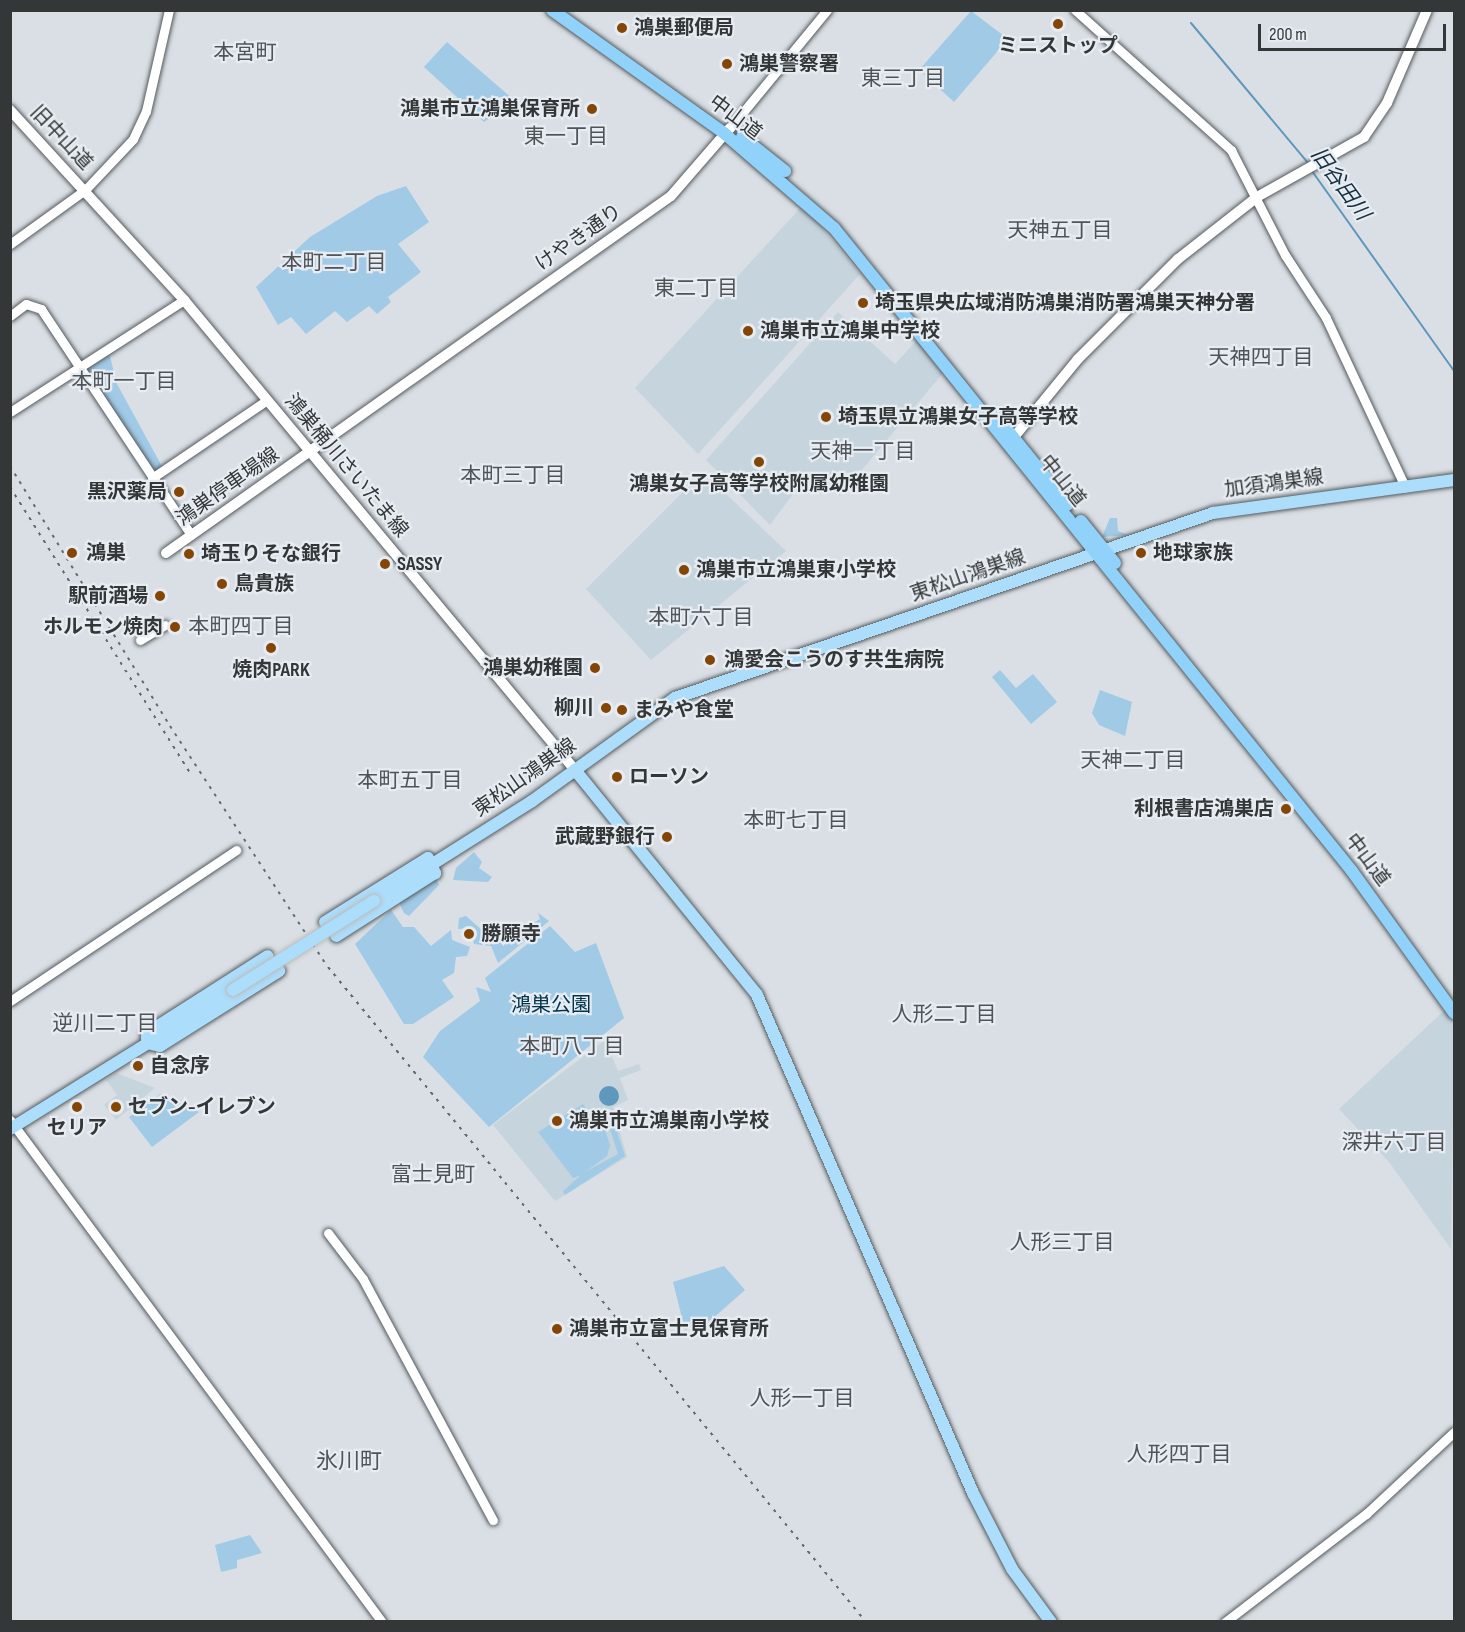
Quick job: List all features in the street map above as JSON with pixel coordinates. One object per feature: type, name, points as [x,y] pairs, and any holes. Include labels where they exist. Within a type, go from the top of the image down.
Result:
[{"type":"highway","name":"中山道","points":[[552,10],[727,131]]},
{"type":"highway","name":"中山道","points":[[562,10],[727,131],[833,216],[1352,871],[1455,1013]]},
{"type":"highway","name":"中山道","points":[[1100,552],[1356,866],[1455,1000]]},
{"type":"main road","points":[[1011,441],[1078,359],[1136,299],[1257,197],[1343,153],[1371,130],[1426,11]]},
{"type":"main road","name":"旧中山道","points":[[10,110],[85,190]]},
{"type":"main road","name":"けやき通り","points":[[311,451],[671,196],[727,131]]},
{"type":"main road","name":"鴻巣桶川さいたま線","points":[[85,190],[184,300],[576,770]]},
{"type":"main road","name":"鴻巣停車場線","points":[[166,553],[311,451]]},
{"type":"main road","name":"加須鴻巣線","points":[[1100,552],[1232,508],[1455,480]]},
{"type":"main road","name":"東松山鴻巣線","points":[[12,1125],[433,864],[576,770],[675,698],[1100,552]]},
{"type":"main road","points":[[576,770],[757,995],[973,1493],[1012,1569],[1051,1622]]},
{"type":"main road","points":[[325,922],[424,859],[433,864],[435,873],[336,936]]},
{"type":"main road","points":[[268,956],[147,1033],[147,1043],[160,1046],[279,971]]},
{"type":"street","points":[[10,244],[85,190],[141,126],[169,10]]},
{"type":"street","name":"けやき通り","points":[[727,131],[827,10]]},
{"type":"street","points":[[1075,10],[1225,142],[1326,318],[1405,486]]},
{"type":"street","points":[[10,412],[184,300]]},
{"type":"street","points":[[10,316],[26,304],[41,309],[191,535]]},
{"type":"street","points":[[152,478],[267,400]]},
{"type":"street","points":[[140,640],[165,625]]},
{"type":"street","points":[[10,1001],[236,850]]},
{"type":"street","points":[[12,1125],[382,1622]]},
{"type":"street","points":[[328,1233],[363,1279],[493,1520]]},
{"type":"street","points":[[1225,1622],[1366,1514],[1455,1432]]},
{"type":"shaded area","name":"鴻巣市立鴻巣中学校","points":[[803,205],[860,274],[698,454],[635,388]]},
{"type":"shaded area","name":"埼玉県立鴻巣女子高等学校","points":[[838,312],[895,364],[917,340],[943,373],[840,496],[808,474],[770,525],[706,460]]},
{"type":"shaded area","name":"鴻巣市立鴻巣東小学校","points":[[703,472],[786,551],[651,660],[586,589]]},
{"type":"shaded area","points":[[1449,1006],[1454,1013],[1451,1249],[1389,1162],[1339,1109]]},
{"type":"shaded area","name":"鴻巣市立鴻巣南小学校","points":[[605,1040],[618,1071],[639,1064],[641,1070],[620,1078],[628,1100],[613,1107],[627,1157],[555,1201],[493,1125]]},
{"type":"shaded area","points":[[116,1073],[155,1088],[116,1120],[104,1105],[117,1095],[106,1080]]},
{"type":"shaded area","points":[[609,1086],[616,1089],[619,1096],[616,1103],[609,1106],[602,1103],[599,1096],[602,1089]]},
{"type":"green space","points":[[971,11],[1008,39],[954,102],[919,70]]},
{"type":"green space","points":[[447,42],[513,99],[512,103],[484,122],[424,67]]},
{"type":"green space","points":[[406,186],[429,222],[398,244],[421,272],[388,297],[391,302],[377,314],[369,306],[347,322],[335,311],[306,334],[291,317],[278,325],[256,287],[310,237],[377,196]]},
{"type":"green space","points":[[108,349],[117,384],[164,470],[152,478],[78,368]]},
{"type":"green space","points":[[1110,518],[1117,518],[1118,531],[1128,535],[1102,537]]},
{"type":"green space","points":[[1000,670],[1016,688],[1033,674],[1057,702],[1031,724],[992,677]]},
{"type":"green space","points":[[1100,690],[1132,702],[1125,736],[1099,725],[1092,713]]},
{"type":"green space","points":[[474,852],[482,862],[479,868],[492,877],[488,882],[453,880],[456,868]]},
{"type":"green space","points":[[436,878],[439,885],[409,916],[404,913],[399,902]]},
{"type":"green space","points":[[391,910],[403,927],[414,927],[431,946],[451,930],[452,940],[470,947],[467,956],[456,957],[454,973],[442,980],[454,997],[413,1024],[404,1024],[355,944]]},
{"type":"green space","points":[[538,913],[549,921],[498,963],[491,946],[474,944],[471,928],[458,929],[459,918],[466,916],[491,938],[497,931],[512,935],[540,919]]},
{"type":"green space","name":"鴻巣公園","points":[[550,926],[575,952],[596,943],[624,1018],[489,1127],[423,1057],[440,1031],[480,1001],[476,987],[491,992],[485,978]]},
{"type":"green space","points":[[160,1094],[199,1112],[152,1147],[129,1117]]},
{"type":"green space","points":[[583,1104],[592,1119],[600,1116],[610,1145],[607,1156],[585,1172],[618,1154],[610,1129],[614,1122],[625,1156],[565,1195],[563,1191],[581,1175],[573,1178],[538,1132]]},
{"type":"green space","points":[[724,1266],[745,1290],[711,1320],[685,1330],[673,1282]]},
{"type":"green space","points":[[250,1535],[262,1553],[237,1560],[237,1568],[221,1572],[215,1545]]},
{"type":"waterway","name":"旧谷田川","points":[[1191,23],[1308,163]]},
{"type":"waterway","name":"旧谷田川","points":[[1312,171],[1454,371]]},
{"type":"railway","points":[[10,466],[170,726],[328,967],[866,1622]]},
{"type":"railway","points":[[10,487],[190,773]]},
{"type":"place","name":"ミニストップ","points":[[1058,24]]},
{"type":"place","name":"鴻巣郵便局","points":[[622,28]]},
{"type":"place","name":"鴻巣警察署","points":[[727,64]]},
{"type":"place","name":"鴻巣市立鴻巣保育所","points":[[592,109]]},
{"type":"place","name":"埼玉県央広域消防鴻巣消防署鴻巣天神分署","points":[[863,303]]},
{"type":"place","name":"鴻巣市立鴻巣中学校","points":[[748,331]]},
{"type":"place","name":"埼玉県立鴻巣女子高等学校","points":[[826,417]]},
{"type":"place","name":"鴻巣女子高等学校附属幼稚園","points":[[759,462]]},
{"type":"place","name":"黒沢薬局","points":[[179,492]]},
{"type":"place","name":"鴻巣","points":[[72,553]]},
{"type":"place","name":"地球家族","points":[[1141,553]]},
{"type":"place","name":"埼玉りそな銀行","points":[[189,554]]},
{"type":"place","name":"SASSY","points":[[385,564]]},
{"type":"place","name":"鴻巣市立鴻巣東小学校","points":[[684,570]]},
{"type":"place","name":"鳥貴族","points":[[222,584]]},
{"type":"place","name":"駅前酒場","points":[[160,596]]},
{"type":"place","name":"ホルモン焼肉","points":[[175,627]]},
{"type":"place","name":"焼肉PARK","points":[[271,648]]},
{"type":"place","name":"鴻愛会こうのす共生病院","points":[[710,660]]},
{"type":"place","name":"鴻巣幼稚園","points":[[595,668]]},
{"type":"place","name":"柳川","points":[[606,708]]},
{"type":"place","name":"まみや食堂","points":[[622,710]]},
{"type":"place","name":"ローソン","points":[[617,777]]},
{"type":"place","name":"利根書店鴻巣店","points":[[1286,809]]},
{"type":"place","name":"武蔵野銀行","points":[[667,837]]},
{"type":"place","name":"勝願寺","points":[[469,934]]},
{"type":"place","name":"自念序","points":[[138,1066]]},
{"type":"place","name":"セリア","points":[[77,1107]]},
{"type":"place","name":"セブン-イレブン","points":[[116,1107]]},
{"type":"place","name":"鴻巣市立鴻巣南小学校","points":[[557,1121]]},
{"type":"place","name":"鴻巣市立富士見保育所","points":[[557,1329]]},
{"type":"district","name":"本宮町","points":[[245,53]]},
{"type":"district","name":"東三丁目","points":[[903,79]]},
{"type":"district","name":"東一丁目","points":[[566,137]]},
{"type":"district","name":"天神五丁目","points":[[1060,231]]},
{"type":"district","name":"本町二丁目","points":[[334,263]]},
{"type":"district","name":"東二丁目","points":[[696,289]]},
{"type":"district","name":"天神四丁目","points":[[1261,358]]},
{"type":"district","name":"本町一丁目","points":[[124,382]]},
{"type":"district","name":"天神一丁目","points":[[863,452]]},
{"type":"district","name":"本町三丁目","points":[[513,476]]},
{"type":"district","name":"本町六丁目","points":[[701,618]]},
{"type":"district","name":"本町四丁目","points":[[241,627]]},
{"type":"district","name":"天神二丁目","points":[[1133,761]]},
{"type":"district","name":"本町五丁目","points":[[410,781]]},
{"type":"district","name":"本町七丁目","points":[[796,821]]},
{"type":"district","name":"人形二丁目","points":[[944,1015]]},
{"type":"district","name":"逆川二丁目","points":[[105,1024]]},
{"type":"district","name":"本町八丁目","points":[[572,1047]]},
{"type":"district","name":"深井六丁目","points":[[1394,1143]]},
{"type":"district","name":"富士見町","points":[[433,1175]]},
{"type":"district","name":"人形三丁目","points":[[1062,1243]]},
{"type":"district","name":"人形一丁目","points":[[802,1399]]},
{"type":"district","name":"人形四丁目","points":[[1179,1455]]},
{"type":"district","name":"氷川町","points":[[349,1462]]}]
